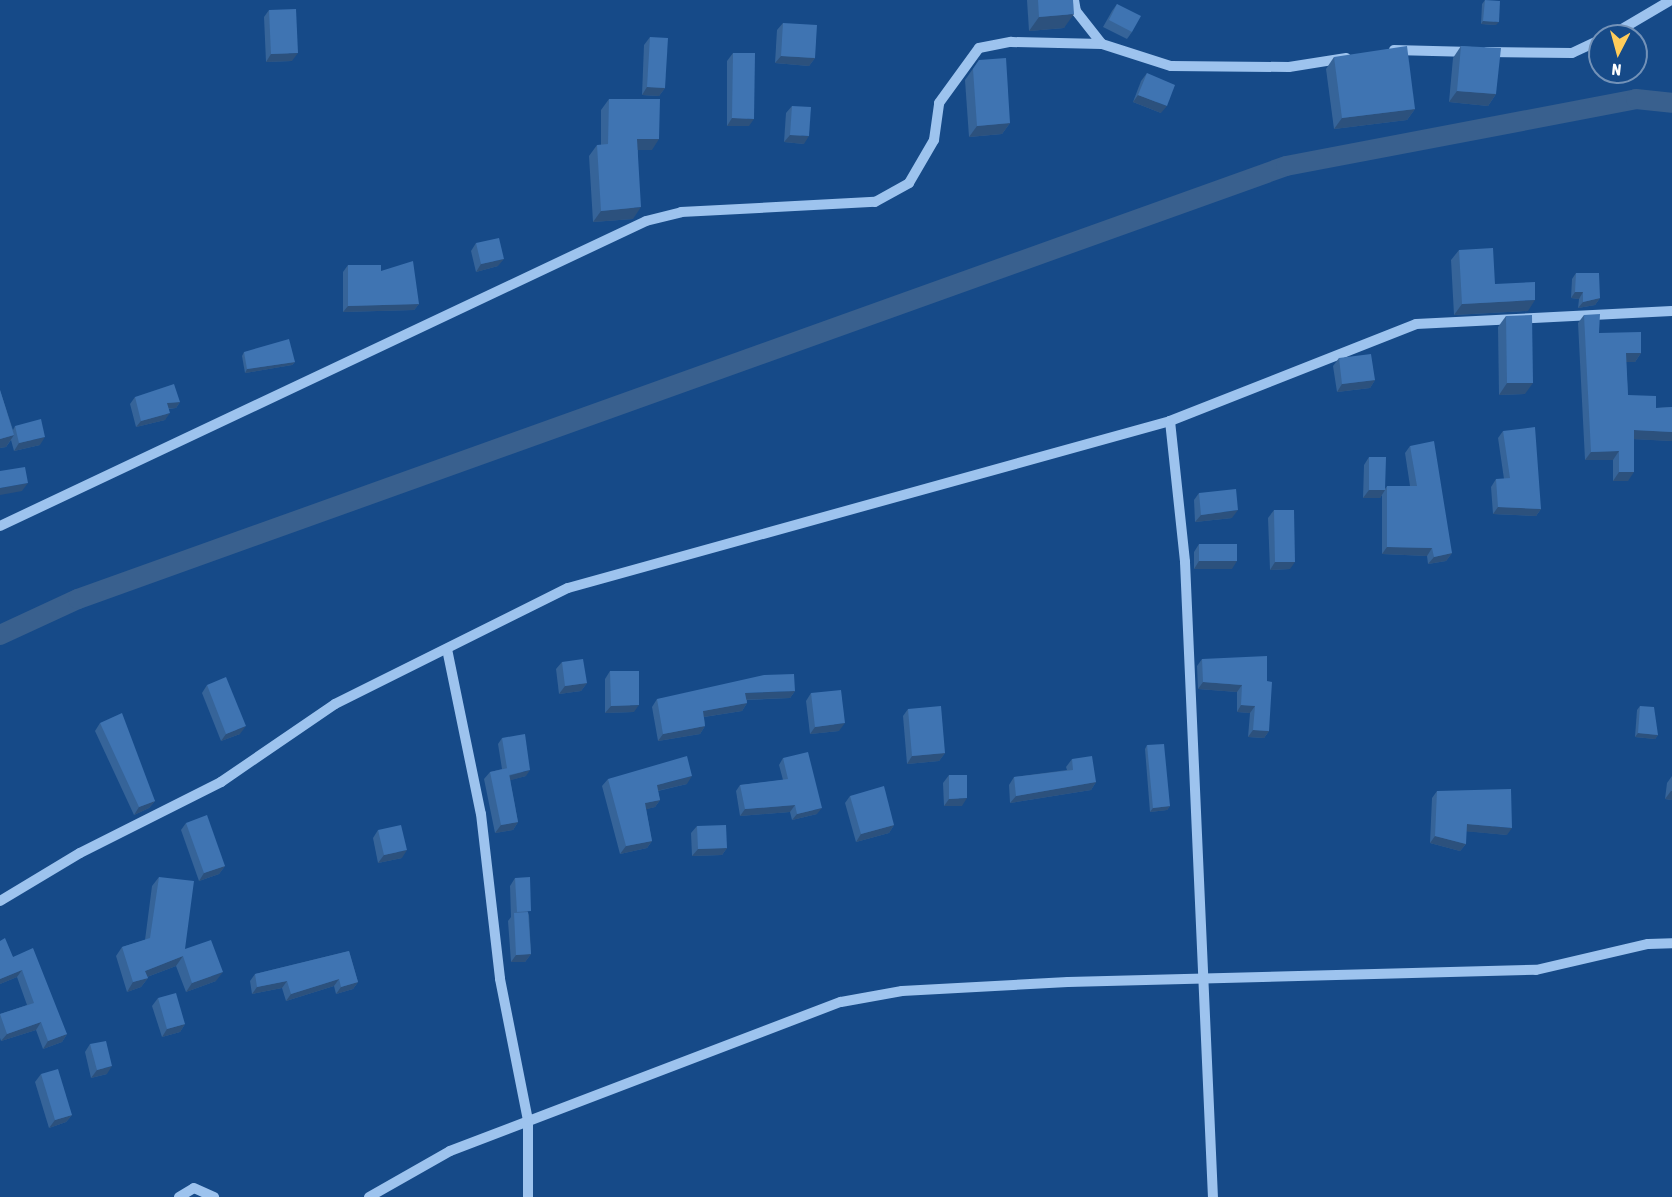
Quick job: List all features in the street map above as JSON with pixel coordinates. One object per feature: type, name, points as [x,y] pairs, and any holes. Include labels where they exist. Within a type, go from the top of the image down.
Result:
[{"type":"street","points":[[1074,0],[1076,11],[1102,44]]},
{"type":"street","points":[[1630,24],[1671,0]]},
{"type":"street","points":[[0,526],[646,220],[681,212],[875,202],[909,183],[934,140],[939,103],[979,48],[1011,42],[1102,44],[1171,66],[1289,67],[1357,56]]},
{"type":"street","points":[[1379,53],[1572,53],[1588,46]]},
{"type":"street","points":[[0,901],[80,853],[221,782],[335,704],[568,588],[1170,421],[1416,324],[1672,311]]},
{"type":"street","points":[[1170,421],[1185,562],[1206,978],[1213,1197]]},
{"type":"street","points":[[447,650],[481,814],[500,979],[528,1120],[528,1197]]},
{"type":"street","points":[[369,1197],[450,1151],[841,1002],[903,991],[1206,978],[1536,970],[1648,944],[1672,943]]},
{"type":"street","points":[[179,1197],[194,1188],[214,1197]]},
{"type":"building","points":[[1038,0],[1073,0],[1074,14],[1039,17]]},
{"type":"building","points":[[1485,0],[1500,1],[1499,22],[1483,21]]},
{"type":"building","points":[[1117,4],[1141,16],[1132,32],[1109,20]]},
{"type":"building","points":[[296,9],[298,53],[271,54],[269,10]]},
{"type":"building","points":[[783,23],[817,25],[815,58],[781,56]]},
{"type":"building","points":[[650,37],[668,38],[665,88],[647,87]]},
{"type":"building","points":[[1407,46],[1415,109],[1342,118],[1334,57]]},
{"type":"building","points":[[1461,46],[1501,48],[1496,94],[1457,91]]},
{"type":"building","points":[[733,53],[755,53],[754,119],[732,118]]},
{"type":"building","points":[[1006,58],[1010,123],[977,126],[973,69],[979,60]]},
{"type":"building","points":[[1147,73],[1175,85],[1167,106],[1138,95]]},
{"type":"building","points":[[609,99],[660,99],[659,139],[637,139],[641,207],[601,211],[597,145],[608,144]]},
{"type":"building","points":[[792,106],[811,107],[809,136],[790,135]]},
{"type":"building","points":[[499,238],[504,259],[481,264],[476,243]]},
{"type":"building","points":[[1493,248],[1495,284],[1535,282],[1535,300],[1462,304],[1459,250]]},
{"type":"building","points":[[413,261],[419,304],[348,306],[348,265],[381,265],[381,271]]},
{"type":"building","points":[[1576,273],[1599,273],[1600,298],[1583,302],[1583,292],[1575,292]]},
{"type":"building","points":[[1600,314],[1599,333],[1641,332],[1641,353],[1626,353],[1628,395],[1656,396],[1656,408],[1672,407],[1672,432],[1634,430],[1634,472],[1619,472],[1619,451],[1591,452],[1584,315]]},
{"type":"building","points":[[1532,315],[1533,383],[1507,383],[1506,316]]},
{"type":"building","points":[[289,339],[295,362],[247,369],[244,352]]},
{"type":"building","points":[[1371,354],[1375,380],[1342,384],[1339,358]]},
{"type":"building","points":[[174,384],[180,402],[167,403],[170,413],[141,421],[135,397]]},
{"type":"building","points":[[0,390],[14,435],[0,439]]},
{"type":"building","points":[[41,419],[45,437],[19,443],[15,426]]},
{"type":"building","points":[[1535,427],[1541,509],[1498,507],[1496,479],[1510,478],[1503,431]]},
{"type":"building","points":[[1434,441],[1452,553],[1434,557],[1432,548],[1387,547],[1387,486],[1417,486],[1410,446]]},
{"type":"building","points":[[1369,457],[1386,457],[1385,490],[1369,490]]},
{"type":"building","points":[[25,467],[28,483],[0,488],[0,471]]},
{"type":"building","points":[[1236,489],[1238,510],[1201,515],[1199,493]]},
{"type":"building","points":[[1274,510],[1294,510],[1295,562],[1275,562]]},
{"type":"building","points":[[1199,544],[1237,544],[1237,561],[1199,561]]},
{"type":"building","points":[[1267,656],[1267,681],[1272,682],[1269,731],[1253,730],[1255,706],[1241,705],[1242,685],[1203,682],[1202,659]]},
{"type":"building","points":[[583,659],[587,683],[565,686],[562,662]]},
{"type":"building","points":[[610,671],[639,671],[639,705],[611,706]]},
{"type":"building","points":[[794,674],[795,691],[745,693],[747,703],[703,711],[705,726],[663,734],[657,699],[764,675]]},
{"type":"building","points":[[226,677],[246,726],[226,734],[207,685]]},
{"type":"building","points":[[841,690],[845,723],[815,727],[811,693]]},
{"type":"building","points":[[941,706],[945,753],[912,756],[908,709]]},
{"type":"building","points":[[1640,706],[1654,707],[1658,735],[1638,733]]},
{"type":"building","points":[[122,713],[155,801],[139,807],[100,723]]},
{"type":"building","points":[[525,734],[530,770],[509,775],[502,738]]},
{"type":"building","points":[[1164,744],[1170,806],[1153,808],[1147,745]]},
{"type":"building","points":[[808,752],[822,808],[797,814],[795,805],[745,809],[740,785],[788,779],[783,758]]},
{"type":"building","points":[[687,756],[692,776],[657,785],[660,800],[645,803],[652,841],[626,846],[608,779]]},
{"type":"building","points":[[1092,756],[1096,782],[1016,796],[1014,777],[1073,770],[1072,759]]},
{"type":"building","points":[[508,768],[518,822],[501,825],[490,772]]},
{"type":"building","points":[[949,775],[967,775],[967,798],[949,799]]},
{"type":"building","points":[[884,786],[894,825],[861,834],[850,796]]},
{"type":"building","points":[[1511,789],[1512,828],[1467,824],[1466,844],[1435,836],[1437,791]]},
{"type":"building","points":[[207,815],[225,866],[204,873],[186,823]]},
{"type":"building","points":[[401,825],[407,850],[384,855],[378,830]]},
{"type":"building","points":[[726,825],[727,848],[698,849],[697,826]]},
{"type":"building","points":[[159,877],[194,881],[185,949],[211,940],[223,972],[192,983],[183,956],[145,971],[148,978],[133,982],[122,947],[150,938]]},
{"type":"building","points":[[530,877],[531,911],[517,912],[515,878]]},
{"type":"building","points":[[528,912],[531,954],[516,955],[514,913]]},
{"type":"building","points":[[5,938],[13,957],[33,948],[67,1034],[48,1041],[41,1022],[7,1034],[0,1014],[34,1003],[22,970],[0,979],[0,941]]},
{"type":"building","points":[[349,951],[358,982],[341,987],[339,979],[291,994],[287,981],[257,987],[255,974]]},
{"type":"building","points":[[176,993],[185,1024],[167,1029],[158,998]]},
{"type":"building","points":[[106,1041],[112,1066],[97,1070],[90,1044]]},
{"type":"building","points":[[58,1069],[72,1115],[55,1120],[41,1074]]},
{"type":"waterway","points":[[0,635],[78,599],[1286,166],[1636,99],[1672,103]]}]
